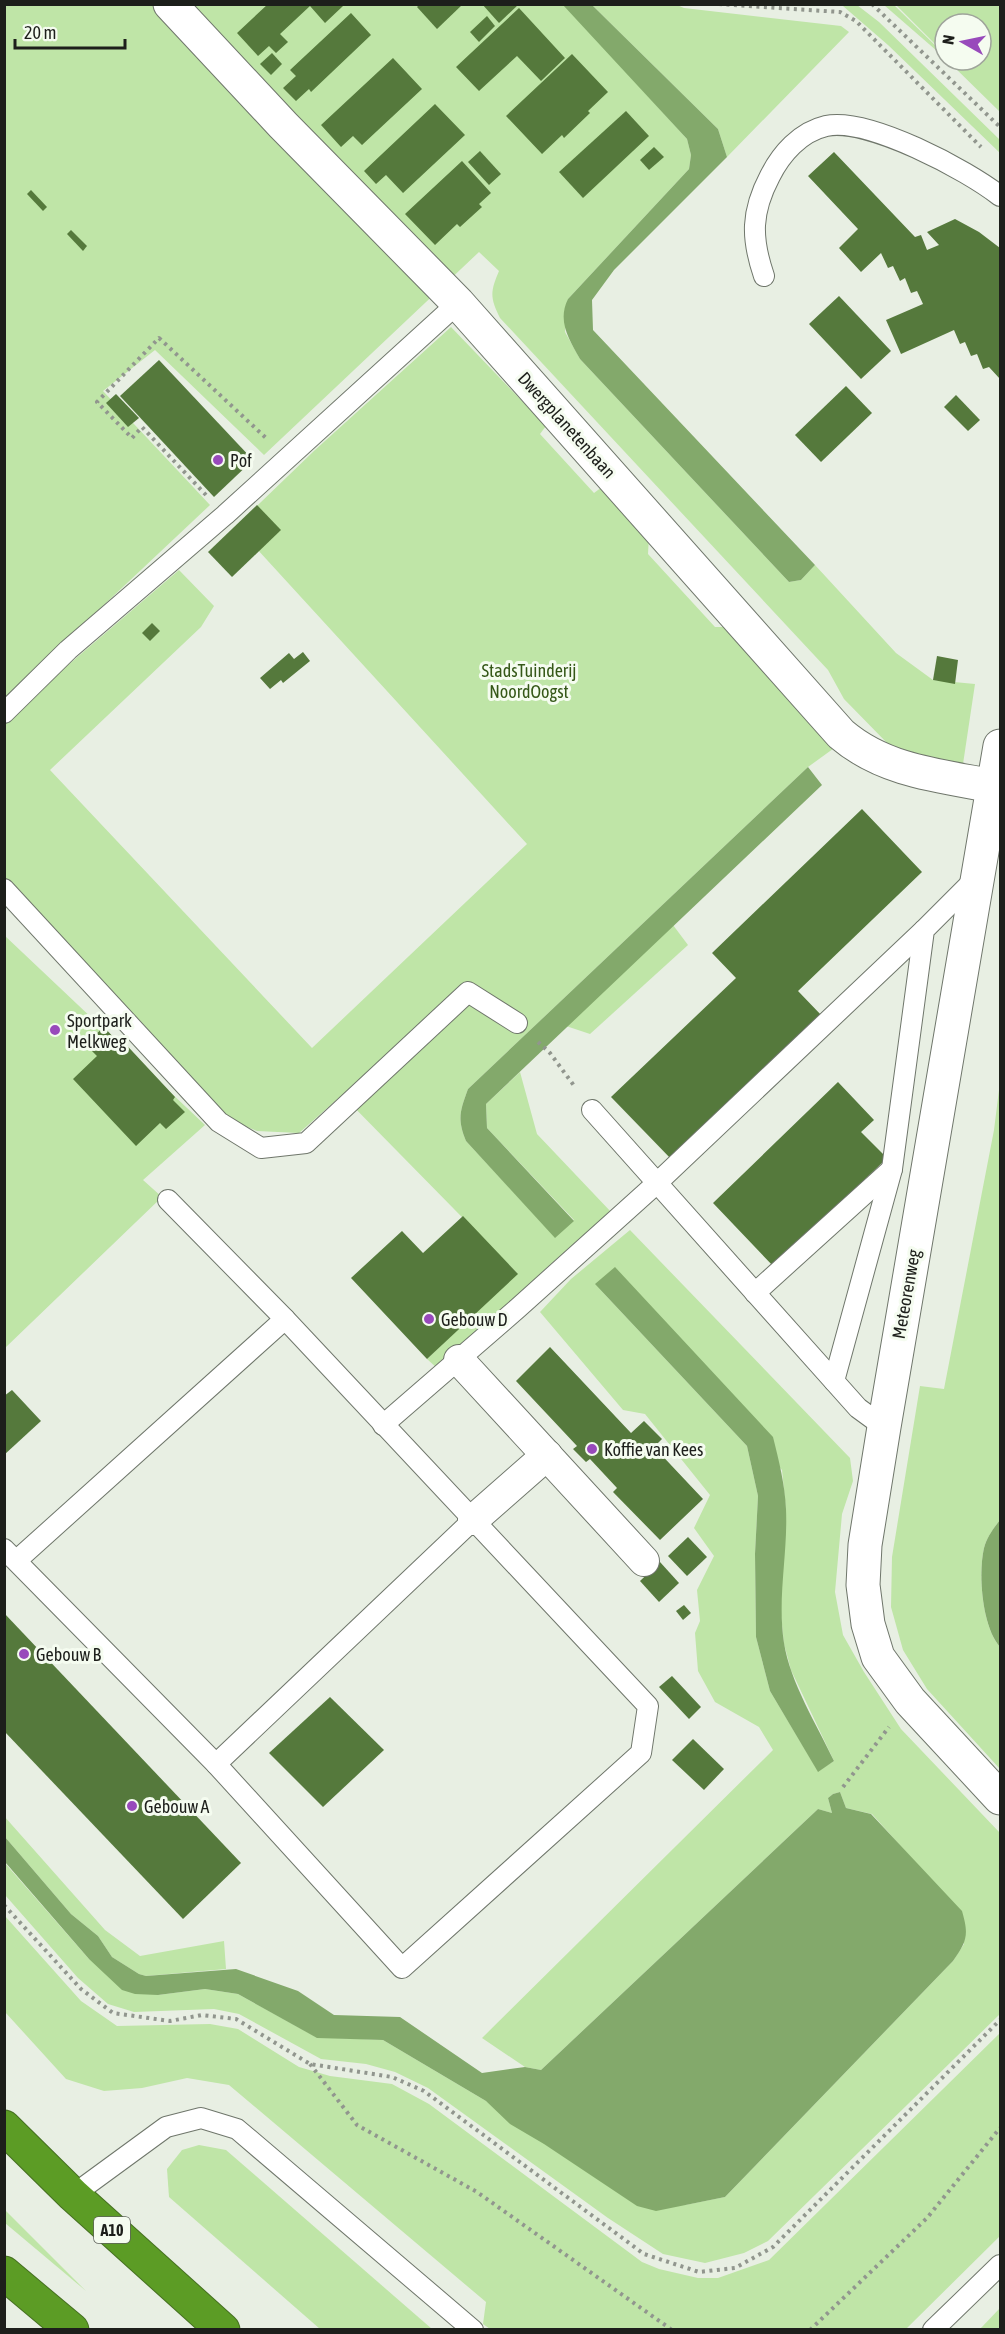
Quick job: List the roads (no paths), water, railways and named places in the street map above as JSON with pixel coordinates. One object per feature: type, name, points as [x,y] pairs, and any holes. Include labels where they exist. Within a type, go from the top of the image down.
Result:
[{"type":"highway","name":"A10","points":[[4,2127],[73,2195],[223,2330]]},
{"type":"highway","points":[[4,2273],[72,2330]]},
{"type":"street","name":"Dwergplanetenbaan","points":[[170,4],[283,125],[458,303],[841,734],[856,747],[884,762],[913,771],[994,786]]},
{"type":"street","name":"Meteorenweg","points":[[1000,746],[884,1427],[866,1545],[863,1585],[868,1624],[878,1657],[910,1701],[1000,1798]]},
{"type":"street","points":[[459,1360],[644,1561]]},
{"type":"street","points":[[473,1520],[547,1455]]},
{"type":"lane","points":[[764,276],[755,251],[754,218],[764,186],[779,158],[804,136],[826,126],[849,125],[878,133],[947,163],[1000,196]]},
{"type":"lane","points":[[4,713],[68,650],[225,515],[458,303]]},
{"type":"lane","points":[[383,1425],[657,1183],[978,876]]},
{"type":"lane","points":[[4,889],[219,1122],[261,1148],[306,1143],[468,992],[517,1023]]},
{"type":"lane","points":[[834,1381],[892,1168],[924,930]]},
{"type":"lane","points":[[592,1110],[858,1408],[884,1427]]},
{"type":"lane","points":[[755,1293],[892,1168]]},
{"type":"lane","points":[[168,1200],[285,1319],[648,1706],[641,1753],[402,1968],[216,1764],[10,1555],[285,1319]]},
{"type":"lane","points":[[216,1764],[473,1520]]},
{"type":"lane","points":[[73,2195],[166,2127],[201,2118],[237,2129],[473,2330]]},
{"type":"lane","points":[[933,2330],[1000,2265]]},
{"type":"place","name":"Pof","points":[[218,460]]},
{"type":"place","name":"Sportpark Melkweg","points":[[55,1030]]},
{"type":"place","name":"Gebouw D","points":[[429,1319]]},
{"type":"place","name":"Koffie van Kees","points":[[592,1449]]},
{"type":"place","name":"Gebouw B","points":[[24,1654]]},
{"type":"place","name":"Gebouw A","points":[[132,1806]]},
{"type":"park label","name":"StadsTuinderij NoordOogst","points":[[529,680]]}]
